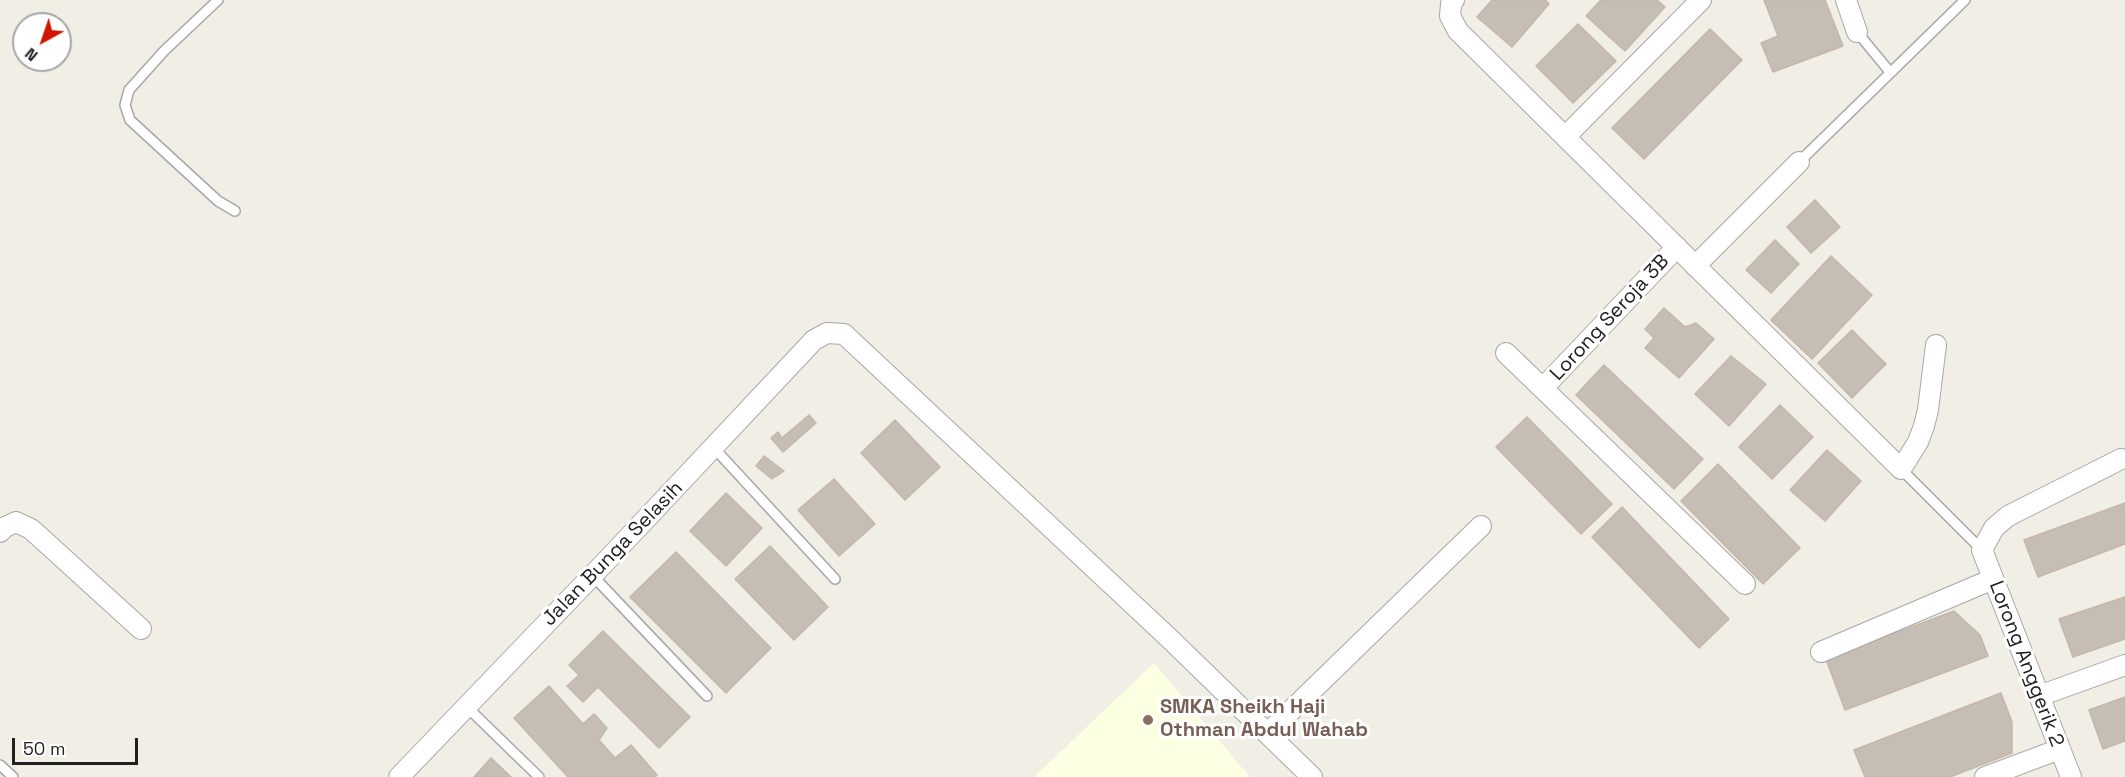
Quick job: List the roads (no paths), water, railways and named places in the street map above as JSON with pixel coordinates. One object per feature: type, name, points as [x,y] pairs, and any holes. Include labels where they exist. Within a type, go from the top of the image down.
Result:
[{"type":"street","points":[[1565,137],[1701,0]]},
{"type":"street","points":[[1846,0],[1857,32]]},
{"type":"street","points":[[1452,8],[1458,31],[1901,469],[1918,442],[1924,426],[1936,345]]},
{"type":"street","points":[[1695,266],[1799,162]]},
{"type":"street","name":"Lorong Seroja 3B","points":[[1543,388],[1677,247]]},
{"type":"street","name":"Jalan Bunga Selasih","points":[[399,777],[714,448],[814,340],[827,333],[844,334],[1268,733]]},
{"type":"street","points":[[1506,353],[1745,584]]},
{"type":"street","points":[[1982,550],[1994,528],[2008,516],[2121,459]]},
{"type":"street","points":[[1312,777],[1268,733],[1481,526]]},
{"type":"street","points":[[8,527],[31,529],[141,629]]},
{"type":"street","name":"Lorong Anggerik 2","points":[[1982,550],[2071,777]]},
{"type":"street","points":[[1821,652],[1993,579]]},
{"type":"street","points":[[2039,696],[2125,665]]},
{"type":"street","points":[[1985,777],[2060,748]]},
{"type":"lane","points":[[218,0],[164,51],[129,90],[125,105],[130,120],[218,201],[236,211]]},
{"type":"lane","points":[[1799,162],[1965,0]]},
{"type":"lane","points":[[1857,32],[1890,72]]},
{"type":"lane","points":[[714,448],[835,579]]},
{"type":"lane","points":[[1901,469],[1982,550]]},
{"type":"lane","points":[[592,576],[707,696]]},
{"type":"lane","points":[[467,707],[539,777]]},
{"type":"lane","points":[[0,765],[13,777]]},
{"type":"place","name":"SMKA Sheikh Haji Othman Abdul Wahab","points":[[1148,720]]}]
